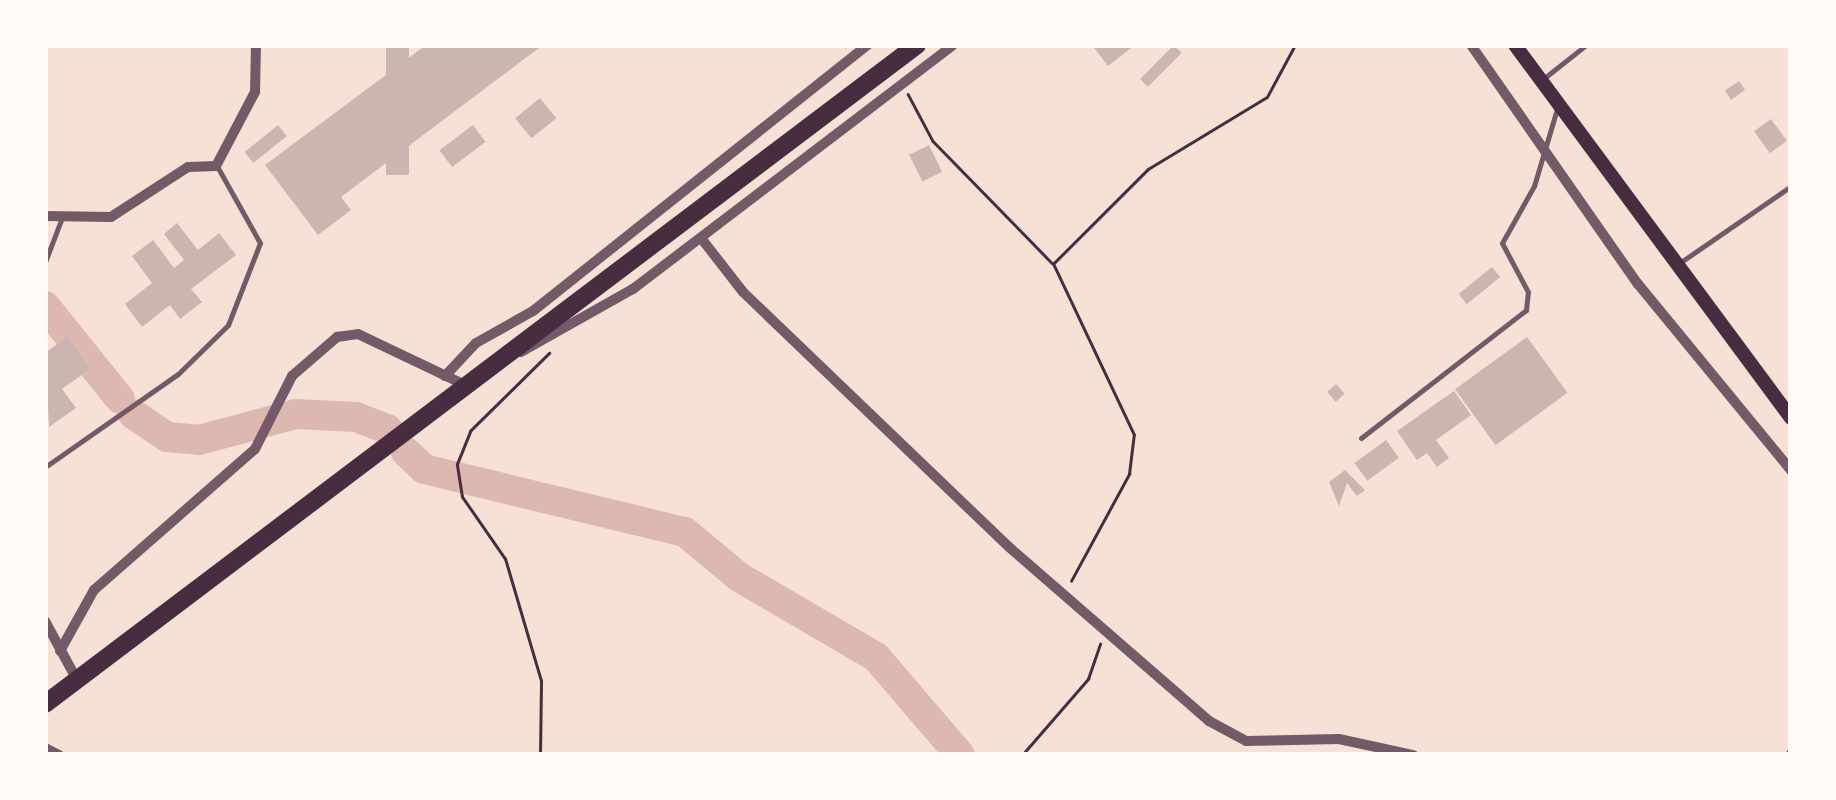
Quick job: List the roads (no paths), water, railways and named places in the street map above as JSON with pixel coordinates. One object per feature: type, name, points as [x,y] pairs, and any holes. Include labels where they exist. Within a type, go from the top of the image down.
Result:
[{"type":"highway","points":[[45,704],[917,45]]},
{"type":"main road","points":[[1515,45],[1791,418]]},
{"type":"street","points":[[45,216],[61,220],[111,218],[188,167],[216,166],[255,92],[256,45]]},
{"type":"street","points":[[445,376],[476,342],[533,311],[868,45]]},
{"type":"street","points":[[506,359],[578,325],[701,238],[953,45]]},
{"type":"street","points":[[1472,45],[1638,284],[1791,470]]},
{"type":"street","points":[[701,238],[763,311],[1059,592],[1175,696],[1246,740],[1339,740],[1412,755]]},
{"type":"street","points":[[60,651],[94,590],[256,449],[292,376],[322,348],[358,334],[469,387]]},
{"type":"street","points":[[45,620],[77,680]]},
{"type":"street","points":[[45,748],[59,755]]},
{"type":"lane","points":[[1540,81],[1586,45]]},
{"type":"lane","points":[[1361,438],[1526,310],[1528,292],[1502,243],[1534,186],[1541,141],[1559,106]]},
{"type":"lane","points":[[45,467],[178,374],[228,325],[260,243],[216,166]]},
{"type":"lane","points":[[1676,265],[1791,186]]},
{"type":"lane","points":[[45,262],[61,220]]},
{"type":"waterway","points":[[45,306],[120,399]]},
{"type":"waterway","points":[[133,414],[167,437],[199,440],[296,414],[356,417],[388,429]]},
{"type":"waterway","points":[[406,452],[424,469],[685,532],[739,577],[876,657],[960,755]]}]
